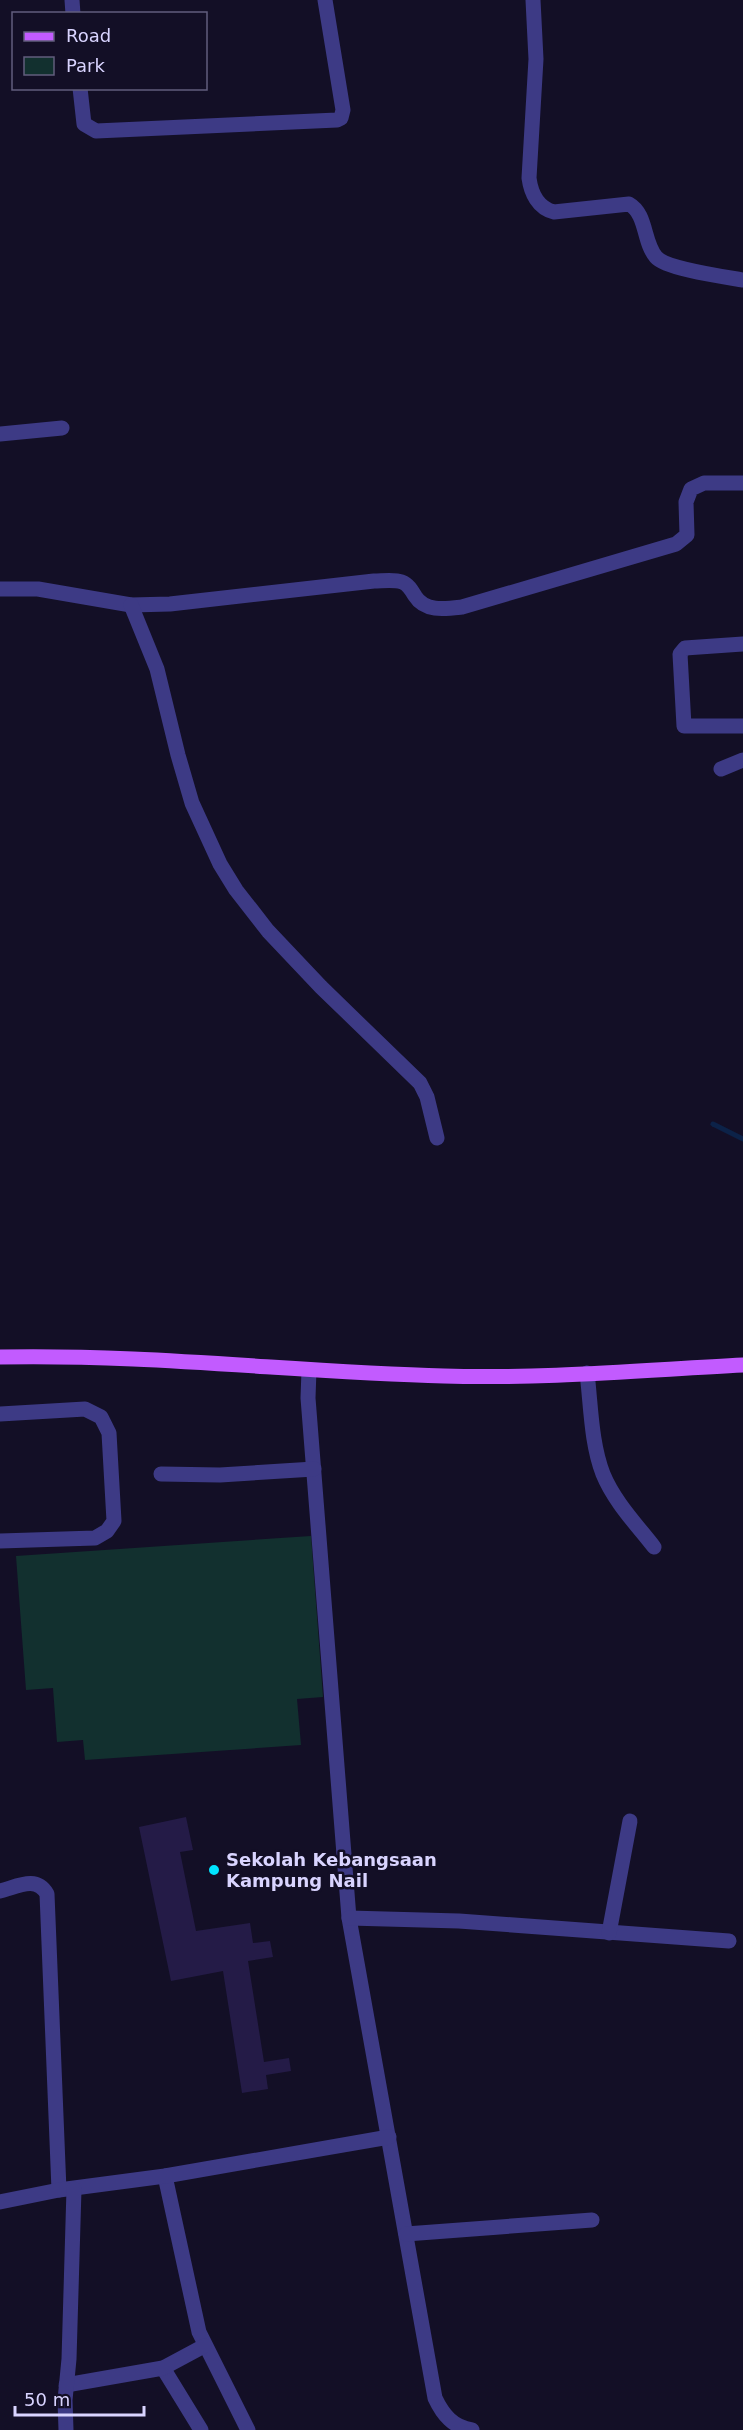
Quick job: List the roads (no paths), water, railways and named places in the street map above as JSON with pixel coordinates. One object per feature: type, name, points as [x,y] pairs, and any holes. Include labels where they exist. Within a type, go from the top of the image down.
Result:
[{"type":"main road","points":[[0,1357],[125,1358],[445,1376],[587,1373],[743,1365]]},
{"type":"street","points":[[80,90],[84,124],[96,131],[337,120],[341,118],[343,110],[324,0]]},
{"type":"street","points":[[533,0],[536,59],[529,178],[537,201],[554,212],[629,204],[638,212],[650,248],[661,261],[743,280]]},
{"type":"street","points":[[0,434],[62,428]]},
{"type":"street","points":[[0,590],[38,589],[131,606],[170,604],[374,581],[402,582],[418,601],[428,607],[447,609],[462,607],[676,544],[687,535],[686,501],[691,489],[704,483],[743,483]]},
{"type":"street","points":[[131,606],[157,669],[192,803],[220,864],[236,890],[268,931],[321,987],[420,1083],[427,1097],[437,1138]]},
{"type":"street","points":[[743,644],[685,648],[680,654],[683,725],[743,726]]},
{"type":"street","points":[[721,769],[743,760]]},
{"type":"street","points":[[309,1370],[308,1398],[349,1918],[435,2398],[443,2414],[454,2423],[472,2430]]},
{"type":"street","points":[[587,1373],[597,1453],[604,1475],[627,1514],[654,1547]]},
{"type":"street","points":[[0,1414],[85,1409],[101,1417],[109,1433],[114,1521],[107,1531],[95,1538],[0,1541]]},
{"type":"street","points":[[161,1474],[220,1475],[314,1469]]},
{"type":"street","points":[[609,1933],[630,1821]]},
{"type":"street","points":[[0,1891],[33,1882],[39,1884],[46,1894],[66,2190],[66,2430]]},
{"type":"street","points":[[349,1918],[459,1921],[729,1941]]},
{"type":"street","points":[[0,2202],[389,2137]]},
{"type":"street","points":[[161,2176],[193,2310],[204,2346],[248,2430]]},
{"type":"street","points":[[406,2234],[592,2220]]},
{"type":"street","points":[[66,2385],[163,2368],[204,2346]]},
{"type":"street","points":[[163,2368],[201,2430]]},
{"type":"waterway","points":[[713,1124],[743,1139]]},
{"type":"place","name":"Sekolah Kebangsaan Kampung Nail","points":[[214,1870]]}]
